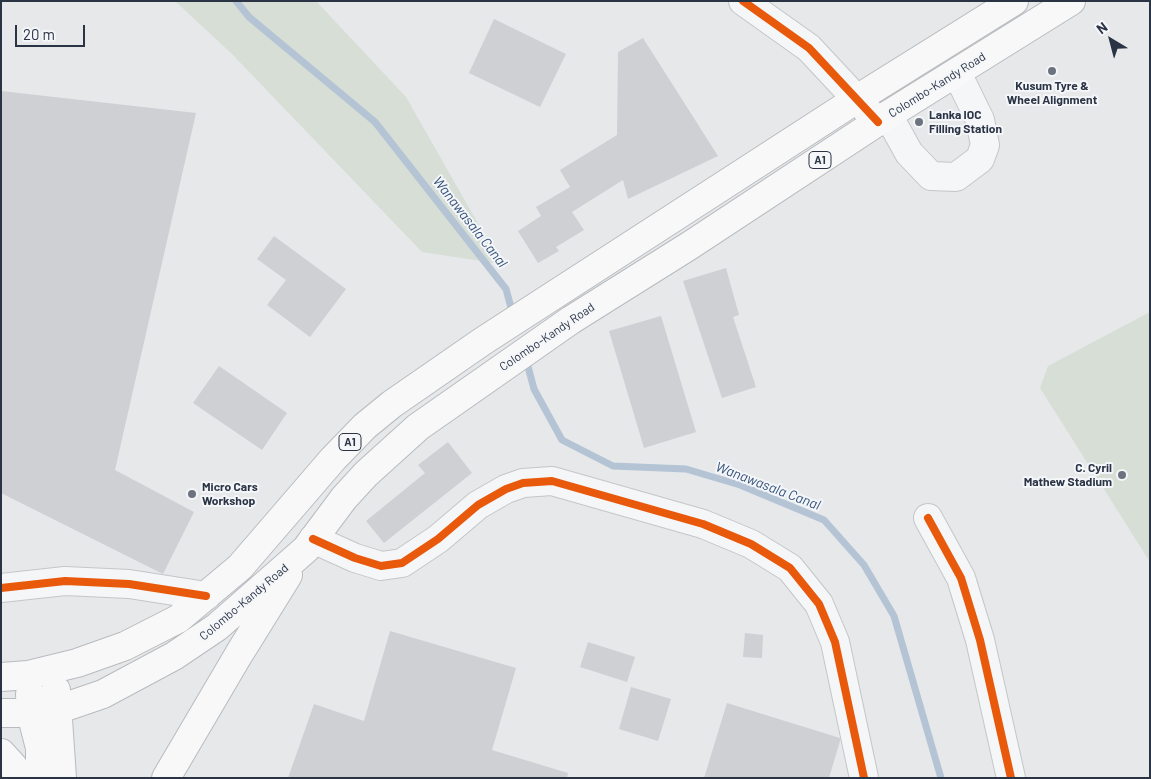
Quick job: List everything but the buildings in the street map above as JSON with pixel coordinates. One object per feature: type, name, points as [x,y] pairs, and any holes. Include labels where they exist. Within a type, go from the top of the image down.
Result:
[{"type":"highway","name":"A1","points":[[14,676],[56,669],[125,646],[178,619],[240,567],[333,459],[365,426],[392,404],[552,296],[857,99],[1014,1]]},
{"type":"highway","name":"Colombo-Kandy Road","points":[[1,713],[44,710],[102,694],[174,656],[217,627],[310,544],[344,498],[366,474],[418,426],[570,320],[689,246],[883,118],[1071,1]]},
{"type":"highway","points":[[166,778],[239,654],[310,544]]},
{"type":"highway","name":"A1","points":[[40,778],[40,748],[44,710],[56,669]]},
{"type":"highway","name":"A1","points":[[14,676],[44,710],[62,778]]},
{"type":"highway","points":[[1,753],[12,766],[18,778]]},
{"type":"street","points":[[742,1],[809,48],[857,99],[883,118],[909,153],[931,176],[956,177],[980,159],[984,145],[980,120],[957,73]]},
{"type":"street","points":[[310,544],[381,566],[402,563],[438,540],[478,504],[523,483],[552,481],[703,524],[751,544],[790,568],[819,604],[835,642],[864,778]]},
{"type":"street","points":[[928,518],[962,578],[980,640],[1011,778]]},
{"type":"street","points":[[1,588],[65,581],[130,584],[206,596]]},
{"type":"shaded area","points":[[175,1],[316,1],[406,97],[501,264],[422,252],[232,54]]},
{"type":"shaded area","name":"C. Cyril Mathew Stadium","points":[[1150,312],[1150,562],[1040,388],[1048,366]]},
{"type":"waterway","name":"Wanawasala Canal","points":[[236,1],[249,17],[375,122],[506,289],[513,315]]},
{"type":"waterway","name":"Wanawasala Canal","points":[[526,359],[534,389],[562,440],[613,466],[686,469],[740,485],[824,520],[864,565],[894,616],[941,778]]},
{"type":"cycle path","points":[[743,1],[809,48],[878,122]]},
{"type":"cycle path","points":[[313,539],[355,558],[381,566],[402,563],[438,539],[478,505],[506,489],[523,483],[552,481],[703,524],[751,544],[790,568],[819,604],[835,642],[864,778]]},
{"type":"cycle path","points":[[928,518],[961,578],[980,640],[1011,778]]},
{"type":"cycle path","points":[[1,588],[65,581],[129,584],[206,596]]},
{"type":"place","name":"Kusum Tyre & Wheel Alignment","points":[[1052,71]]},
{"type":"place","name":"Lanka IOC Filling Station","points":[[919,122]]},
{"type":"place","name":"C. Cyril Mathew Stadium","points":[[1122,475]]},
{"type":"place","name":"Micro Cars Workshop","points":[[192,494]]}]
